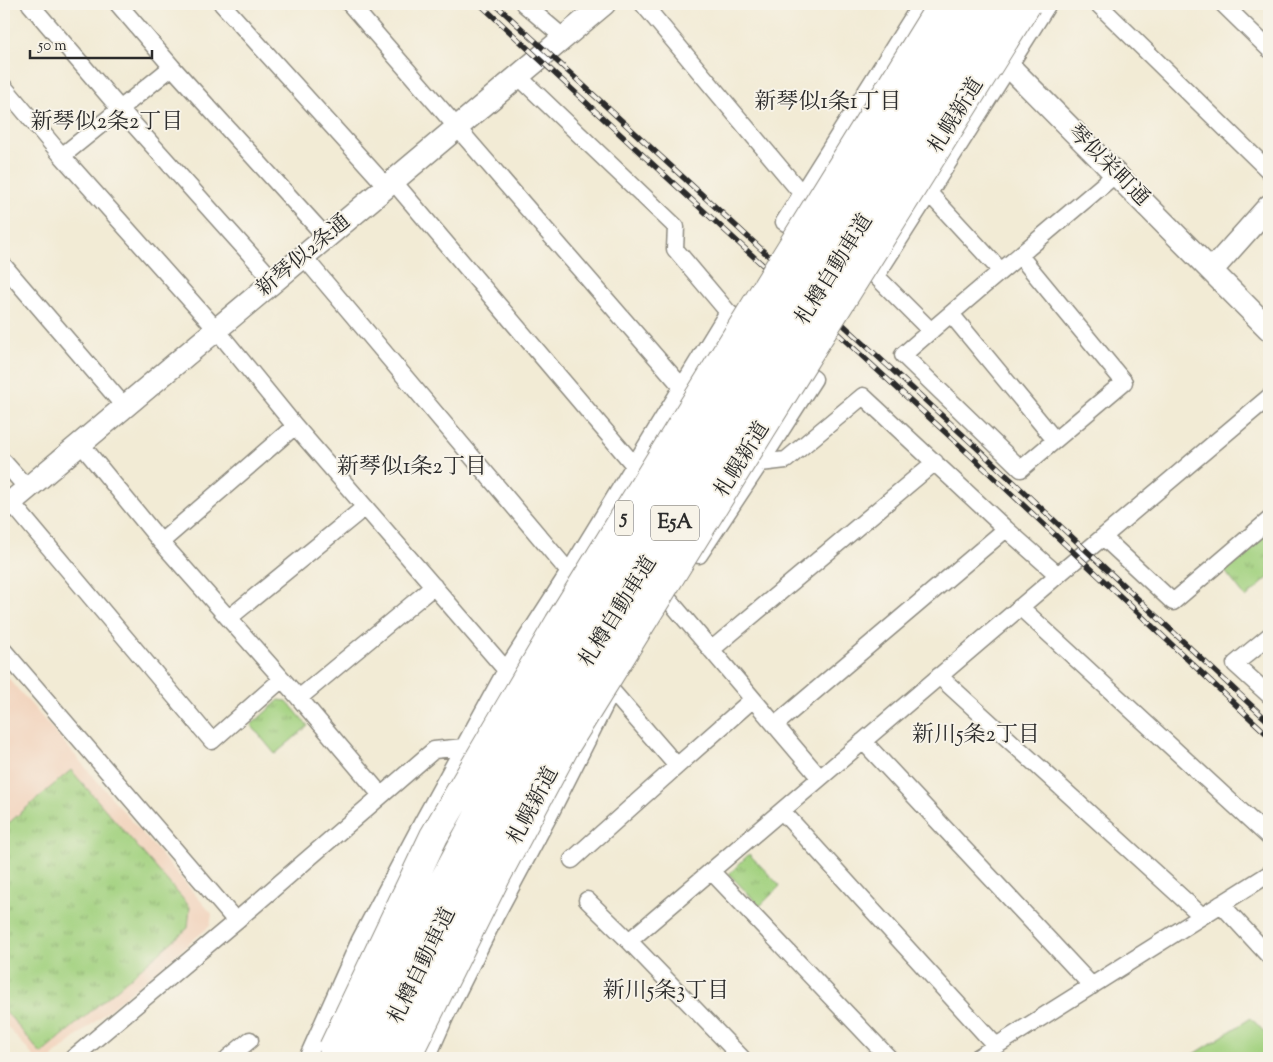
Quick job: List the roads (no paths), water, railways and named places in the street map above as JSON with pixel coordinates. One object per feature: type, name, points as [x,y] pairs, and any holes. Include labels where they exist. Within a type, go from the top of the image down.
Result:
[{"type":"highway","name":"5","points":[[332,1055],[434,836],[558,623],[942,4]]},
{"type":"highway","name":"札樽自動車道","points":[[332,1055],[445,878],[532,715],[971,4]]},
{"type":"highway","name":"札樽自動車道","points":[[379,1058],[458,897],[546,729],[885,191],[999,4]]},
{"type":"highway","name":"札幌新道","points":[[406,1058],[496,877],[566,745],[1027,4]]},
{"type":"street","points":[[30,4],[120,109],[274,281]]},
{"type":"street","points":[[118,4],[172,67],[326,237]]},
{"type":"street","points":[[223,4],[389,184],[634,465]]},
{"type":"street","points":[[350,4],[458,126],[682,387]]},
{"type":"street","points":[[524,4],[563,38]]},
{"type":"street","points":[[643,4],[802,194]]},
{"type":"street","points":[[921,4],[784,222],[876,276],[931,331]]},
{"type":"street","name":"琴似栄町通","points":[[948,4],[1269,329]]},
{"type":"street","points":[[876,276],[1048,4]]},
{"type":"street","points":[[1098,4],[1269,171]]},
{"type":"street","points":[[1223,4],[1269,49]]},
{"type":"street","name":"新琴似2条通","points":[[14,499],[518,76],[598,6]]},
{"type":"street","points":[[62,156],[172,67]]},
{"type":"street","points":[[427,1058],[496,914],[551,812],[612,691],[669,600],[814,379],[728,312],[675,249],[676,227],[518,76]]},
{"type":"street","points":[[4,87],[62,156],[216,329],[295,426],[506,670]]},
{"type":"street","points":[[1020,256],[1124,382],[1021,469],[902,355],[1116,174]]},
{"type":"street","points":[[929,193],[1002,271]]},
{"type":"street","points":[[1212,270],[1269,206]]},
{"type":"street","points":[[303,256],[569,572]]},
{"type":"street","points":[[4,266],[124,406]]},
{"type":"street","points":[[332,1055],[309,1054],[360,940],[422,823],[506,670],[569,572],[728,312]]},
{"type":"street","points":[[951,314],[1055,440]]},
{"type":"street","points":[[760,463],[786,460],[863,396],[1058,575]]},
{"type":"street","points":[[629,941],[1269,397]]},
{"type":"street","points":[[161,542],[295,426]]},
{"type":"street","points":[[80,443],[161,542],[299,698],[381,795]]},
{"type":"street","points":[[4,462],[14,499],[212,741],[282,679]]},
{"type":"street","points":[[711,650],[935,462]]},
{"type":"street","points":[[228,618],[365,507]]},
{"type":"street","points":[[1103,537],[1172,602],[1269,520]]},
{"type":"street","points":[[775,725],[1006,529]]},
{"type":"street","points":[[299,698],[434,586]]},
{"type":"street","points":[[669,600],[820,778]]},
{"type":"street","points":[[1020,608],[1269,837]]},
{"type":"street","points":[[1269,636],[1235,664],[1269,695]]},
{"type":"street","points":[[4,651],[236,921]]},
{"type":"street","points":[[939,676],[1202,916]]},
{"type":"street","points":[[612,691],[677,766]]},
{"type":"street","points":[[572,860],[754,699]]},
{"type":"street","points":[[863,741],[1092,986]]},
{"type":"street","points":[[73,1058],[236,921],[434,750],[464,747]]},
{"type":"street","points":[[782,811],[996,1046]]},
{"type":"street","points":[[711,871],[889,1058]]},
{"type":"street","points":[[977,1058],[1269,874]]},
{"type":"street","points":[[586,900],[629,941],[742,1058]]},
{"type":"street","points":[[1220,904],[1269,956]]},
{"type":"street","points":[[228,1058],[250,1040]]},
{"type":"railway","points":[[480,4],[969,454],[1269,736]]},
{"type":"railway","points":[[495,4],[976,447],[1269,722]]},
{"type":"district","name":"新琴似1条1丁目","points":[[828,103]]},
{"type":"district","name":"新琴似2条2丁目","points":[[107,123]]},
{"type":"district","name":"新琴似1条2丁目","points":[[412,468]]},
{"type":"district","name":"新川5条2丁目","points":[[976,736]]},
{"type":"district","name":"新川5条3丁目","points":[[666,992]]}]
